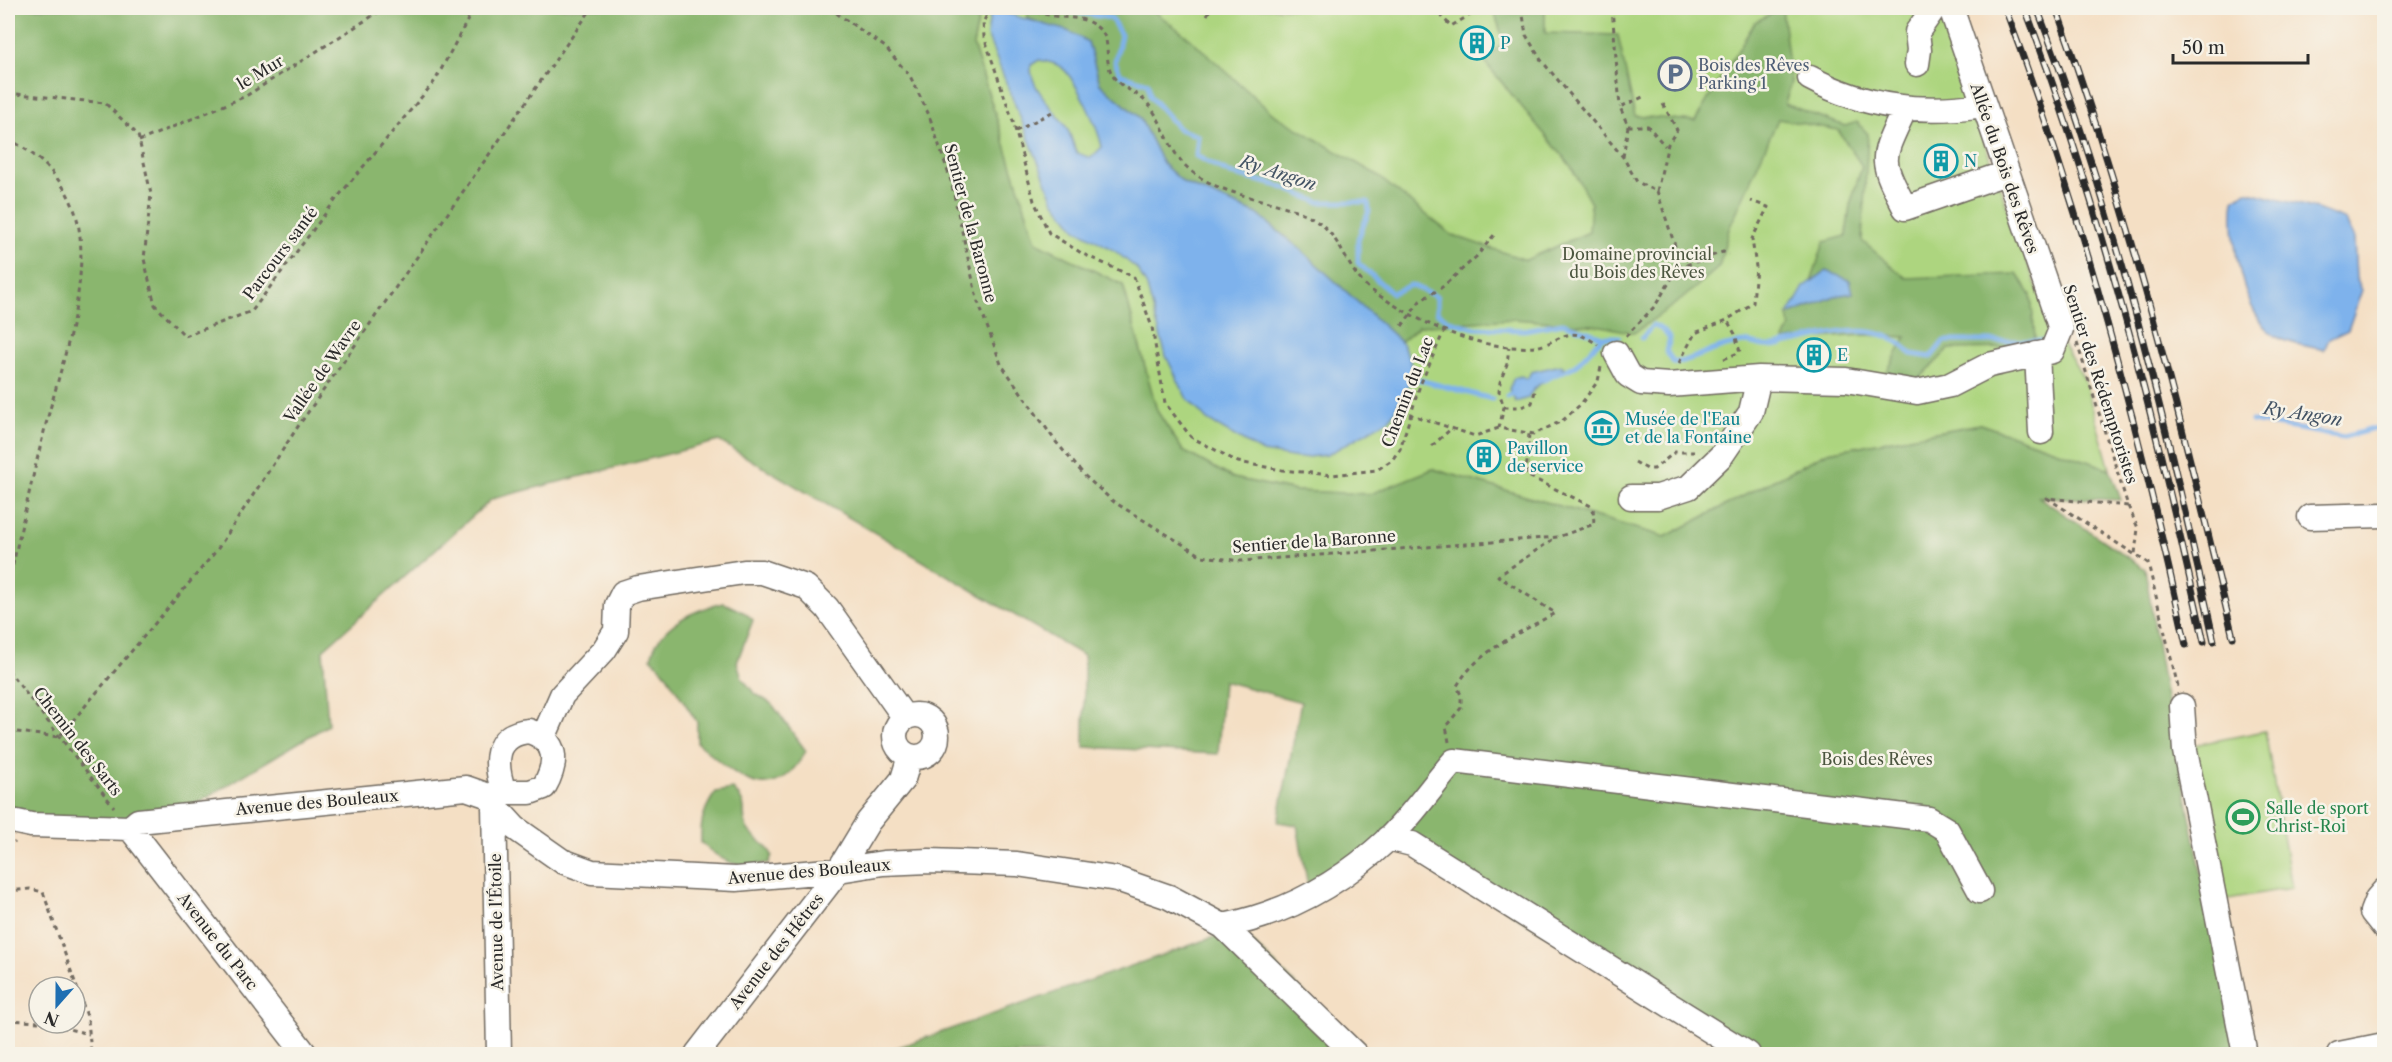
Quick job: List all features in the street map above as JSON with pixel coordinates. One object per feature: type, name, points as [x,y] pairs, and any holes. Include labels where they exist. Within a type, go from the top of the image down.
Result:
[{"type":"street","points":[[1917,64],[1919,50],[1917,32],[1934,8]]},
{"type":"street","name":"Allée du Bois des Rêves","points":[[1951,8],[2006,172],[2067,331]]},
{"type":"street","points":[[1810,78],[1842,95],[1905,108],[1954,109],[1983,105]]},
{"type":"street","points":[[1905,108],[1884,153],[1886,172],[1905,208],[2006,172]]},
{"type":"street","points":[[1609,357],[1628,375],[1641,383],[1669,385],[1759,378],[1846,380],[1917,392],[1950,385],[1989,365],[2052,351],[2067,331]]},
{"type":"street","points":[[2037,354],[2041,432]]},
{"type":"street","points":[[1631,497],[1658,497],[1689,487],[1720,456],[1751,412],[1759,378]]},
{"type":"street","points":[[2310,516],[2385,515]]},
{"type":"street","points":[[499,799],[544,787],[550,776],[553,760],[551,746],[544,736],[562,695],[604,650],[616,631],[617,605],[623,593],[638,588],[744,572],[762,572],[806,587],[827,608],[905,718]]},
{"type":"street","points":[[2182,706],[2185,751],[2245,1054]]},
{"type":"street","points":[[918,714],[931,720],[938,733],[935,746],[924,756],[910,756],[900,750],[895,739],[897,727],[905,718],[918,714]]},
{"type":"street","name":"Avenue de l'Étoile","points":[[499,1054],[498,758],[502,743],[513,732],[529,731],[544,736]]},
{"type":"street","name":"Avenue des Hêtres","points":[[697,1054],[839,870],[867,822],[903,779],[910,756]]},
{"type":"street","points":[[1222,926],[1244,921],[1316,894],[1388,838],[1454,761],[1929,819],[1947,830],[1980,891]]},
{"type":"street","name":"Avenue des Bouleaux","points":[[16,822],[32,825],[130,828],[138,821],[466,788],[499,799],[515,828],[562,861],[592,872],[736,879],[839,870],[883,862],[1017,864],[1055,868],[1117,879],[1169,897],[1222,926],[1355,1054]]},
{"type":"street","name":"Avenue du Parc","points":[[130,828],[305,1054]]},
{"type":"street","points":[[1388,838],[1412,844],[1748,1054]]},
{"type":"street","points":[[2385,891],[2377,899],[2372,912],[2385,927]]},
{"type":"street","points":[[2338,1054],[2385,1045]]},
{"type":"path","name":"le Mur","points":[[139,141],[246,96],[385,8]]},
{"type":"path","name":"Parcours santé","points":[[8,93],[105,103],[138,135],[151,194],[144,259],[155,305],[185,336],[252,311],[337,198],[435,81],[474,8]]},
{"type":"path","name":"Vallée de Wavre","points":[[59,737],[217,550],[306,415],[592,8]]},
{"type":"path","name":"Sentier de la Baronne","points":[[829,8],[885,47],[910,76],[929,115],[951,181],[977,299],[1001,364],[1056,442],[1085,476],[1114,502],[1202,556],[1241,561],[1558,537],[1594,524],[1593,507],[1526,475],[1528,433]]},
{"type":"path","name":"Chemin du Lac","points":[[990,8],[983,23],[984,37],[1016,131],[1035,201],[1049,232],[1083,254],[1134,277],[1152,327],[1165,403],[1191,437],[1238,462],[1282,470],[1332,474],[1377,471],[1392,460],[1400,449],[1409,414],[1444,331],[1469,340],[1509,347],[1536,347],[1560,335],[1576,334],[1592,341]]},
{"type":"path","points":[[1018,8],[1088,21],[1104,32],[1109,45],[1108,68],[1114,79],[1148,104],[1164,128],[1180,161],[1191,172],[1232,193],[1312,218],[1329,229],[1340,243],[1352,269],[1372,291],[1444,331]]},
{"type":"path","points":[[1207,15],[1211,8]]},
{"type":"path","points":[[1433,8],[1451,26],[1482,8]]},
{"type":"path","points":[[1521,8],[1526,35],[1541,60],[1623,157],[1637,182],[1657,191]]},
{"type":"path","points":[[1612,8],[1620,107],[1628,126],[1623,157]]},
{"type":"path","points":[[1620,107],[1643,97]]},
{"type":"path","points":[[1409,414],[1475,436],[1499,428],[1533,434],[1562,421],[1581,404],[1598,381],[1609,357],[1631,327],[1655,306],[1678,268],[1675,246],[1657,191],[1668,144],[1677,130],[1662,102]]},
{"type":"path","points":[[1016,131],[1054,111]]},
{"type":"path","points":[[1628,126],[1648,126],[1665,146]]},
{"type":"path","points":[[8,140],[23,147],[49,168],[68,193],[78,222],[81,252],[66,353],[8,587]]},
{"type":"path","points":[[1682,356],[1695,333],[1727,320],[1753,303],[1756,267],[1752,239],[1768,207],[1751,201]]},
{"type":"path","points":[[1402,326],[1420,301],[1441,288],[1476,257],[1494,235]]},
{"type":"path","points":[[1678,268],[1723,252],[1730,254]]},
{"type":"path","points":[[1727,320],[1739,347]]},
{"type":"path","name":"Sentier des Rédemptoristes","points":[[2067,331],[2128,506],[2047,498],[2148,562],[2182,706]]},
{"type":"path","points":[[1499,428],[1504,407],[1499,392],[1500,382],[1507,364],[1509,347]]},
{"type":"path","points":[[1504,407],[1521,407],[1532,403],[1535,391]]},
{"type":"path","points":[[1432,446],[1452,428]]},
{"type":"path","points":[[1635,462],[1647,469],[1654,469],[1675,452],[1695,452]]},
{"type":"path","points":[[2128,506],[2138,528],[2135,555]]},
{"type":"path","points":[[1454,761],[1446,726],[1461,708],[1461,695],[1457,686],[1465,672],[1496,647],[1554,613],[1498,576],[1558,537]]},
{"type":"path","name":"Chemin des Sarts","points":[[8,670],[130,828]]},
{"type":"path","points":[[8,731],[59,737]]},
{"type":"path","points":[[8,891],[30,889],[43,892],[88,1019],[91,1054]]},
{"type":"path","points":[[8,1020],[27,1021]]},
{"type":"green space","name":"Bois des Rêves","points":[[8,8],[981,8],[973,45],[1036,242],[1123,285],[1157,411],[1183,451],[1233,478],[1296,491],[1370,494],[1433,469],[1665,537],[1828,452],[1980,424],[2110,469],[2121,500],[2039,497],[2145,569],[2165,692],[2238,1054],[1738,1054],[1412,851],[1391,845],[1311,903],[1297,825],[1278,822],[1301,702],[1223,681],[1218,754],[1084,747],[1084,656],[719,441],[492,499],[323,650],[328,725],[154,829],[8,822]]},
{"type":"green space","name":"Domaine provincial du Bois des Rêves","points":[[981,8],[1940,8],[1994,171],[2050,324],[2084,379],[2110,469],[1980,424],[1828,452],[1665,537],[1433,469],[1370,495],[1296,491],[1233,478],[1183,451],[1157,411],[1123,285],[1036,242],[973,45]]},
{"type":"green space","points":[[1030,8],[1150,8],[1188,37],[1273,114],[1374,173],[1452,235],[1526,260],[1589,232],[1591,203],[1570,165],[1484,61],[1504,42],[1493,8],[1545,8],[1545,33],[1618,35],[1635,116],[1695,121],[1755,22],[1782,8],[1791,82],[1785,104],[1845,126],[1857,122],[1868,134],[1862,241],[1906,278],[2017,274],[2031,295],[2035,338],[2016,348],[1949,349],[1916,382],[1880,384],[1906,337],[1866,335],[1784,340],[1790,327],[1788,315],[1835,296],[1853,293],[1826,271],[1811,282],[1824,242],[1846,236],[1850,205],[1862,166],[1838,130],[1778,119],[1729,229],[1719,267],[1682,299],[1634,333],[1602,326],[1513,319],[1419,326],[1401,342],[1301,250],[1257,214],[1184,183],[1163,164],[1140,118],[1100,84],[1088,42],[1027,18]]},
{"type":"green space","points":[[724,603],[745,613],[753,620],[737,662],[742,678],[754,693],[772,704],[806,751],[793,770],[780,780],[767,784],[753,782],[740,776],[697,743],[697,722],[664,671],[651,658],[661,636],[679,620],[701,609]]},
{"type":"green space","name":"Salle de sport Christ-Roi","points":[[2265,731],[2292,888],[2223,900],[2193,745]]},
{"type":"green space","points":[[733,789],[744,806],[747,828],[772,855],[769,863],[739,865],[732,863],[701,843],[701,828],[712,798],[716,792]]},
{"type":"green space","points":[[1241,931],[1367,1054],[896,1054],[896,1048],[1220,935]]},
{"type":"water","points":[[991,9],[1068,31],[1088,42],[1100,84],[1140,118],[1163,164],[1184,183],[1257,214],[1301,250],[1401,342],[1410,359],[1412,378],[1390,419],[1327,455],[1298,458],[1262,452],[1207,420],[1186,397],[1166,356],[1146,284],[1136,268],[1115,251],[1076,229],[1054,201],[987,35]],"holes":[[[1039,60],[1062,68],[1078,89],[1097,129],[1102,147],[1091,158],[1077,153],[1068,130],[1038,90],[1031,74],[1031,65]]]},
{"type":"water","points":[[2246,191],[2317,209],[2346,220],[2354,239],[2356,278],[2362,290],[2348,330],[2329,339],[2324,350],[2280,339],[2264,327],[2255,312],[2241,274],[2234,233],[2234,200]]},
{"type":"water","points":[[1826,271],[1850,280],[1853,293],[1835,296],[1788,315],[1804,287]]},
{"type":"water","points":[[1561,365],[1564,367],[1539,384],[1528,398],[1516,402],[1509,389],[1514,378],[1521,376],[1527,379],[1531,372]]},
{"type":"waterway","name":"Ry Angon","points":[[1050,8],[1111,18],[1121,35],[1115,62],[1121,75],[1148,83],[1150,96],[1179,129],[1198,136],[1196,156],[1231,174],[1276,185],[1319,202],[1368,202],[1369,211],[1358,239],[1358,263],[1392,293],[1411,285],[1437,297],[1437,312],[1449,321],[1475,328],[1524,330],[1563,323],[1603,337]]},
{"type":"waterway","name":"Ry Angon","points":[[1642,338],[1653,325],[1663,330],[1670,339],[1666,351],[1674,363],[1740,342],[1769,346],[1844,332],[1863,331],[1880,334],[1896,341],[1911,354],[1931,357],[1944,341],[2043,341]]},
{"type":"waterway","name":"Ry Angon","points":[[1544,380],[1575,366],[1603,337],[1619,337]]},
{"type":"waterway","name":"Ry Angon","points":[[1412,378],[1492,399]]},
{"type":"waterway","name":"Ry Angon","points":[[1507,396],[1520,391]]},
{"type":"waterway","name":"Ry Angon","points":[[2252,421],[2344,437],[2384,426]]},
{"type":"railway","points":[[2005,8],[2060,164],[2107,323],[2149,483],[2186,645]]},
{"type":"railway","points":[[2025,8],[2080,164],[2104,243],[2147,401],[2204,642]]},
{"type":"railway","points":[[2037,8],[2091,163],[2138,321],[2178,480],[2214,641]]},
{"type":"railway","points":[[2056,8],[2108,164],[2154,320],[2233,637]]},
{"type":"place","name":"P","points":[[1477,43]]},
{"type":"place","name":"Bois des Rêves Parking 1","points":[[1675,74]]},
{"type":"place","name":"N","points":[[1941,161]]},
{"type":"place","name":"E","points":[[1814,355]]},
{"type":"place","name":"Musée de l'Eau et de la Fontaine","points":[[1602,428]]},
{"type":"place","name":"Pavillon de service","points":[[1484,457]]},
{"type":"place","name":"Salle de sport Christ-Roi","points":[[2243,817]]}]
